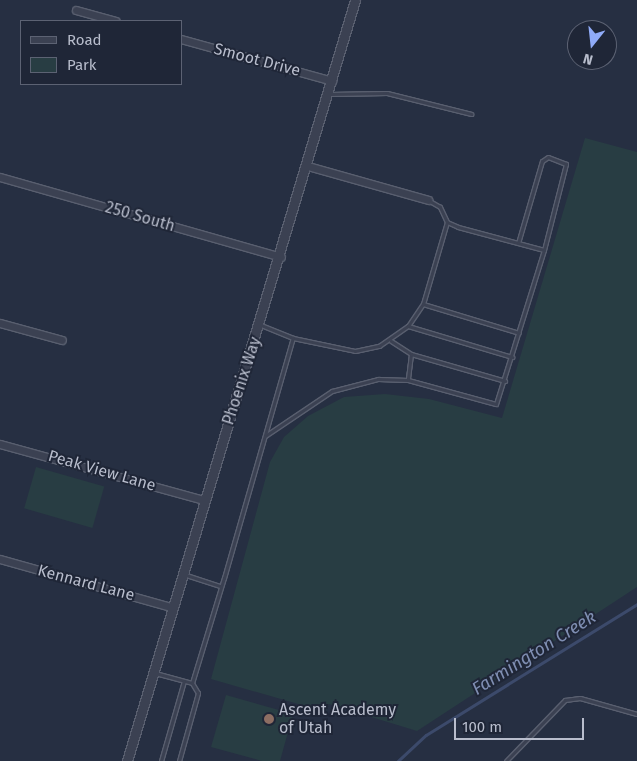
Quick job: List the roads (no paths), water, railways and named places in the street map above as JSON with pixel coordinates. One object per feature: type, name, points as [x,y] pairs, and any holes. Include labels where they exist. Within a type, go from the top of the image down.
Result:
[{"type":"street","name":"Phoenix Way","points":[[126,761],[180,573],[281,257],[355,0]]},
{"type":"street","points":[[76,10],[112,20]]},
{"type":"street","name":"Smoot Drive","points":[[182,39],[332,81]]},
{"type":"street","points":[[308,166],[428,200]]},
{"type":"street","name":"250 South","points":[[0,177],[281,257]]},
{"type":"street","points":[[0,323],[62,340]]},
{"type":"street","name":"Peak View Lane","points":[[0,444],[203,500]]},
{"type":"street","name":"Kennard Lane","points":[[0,559],[171,607]]},
{"type":"lane","points":[[328,94],[387,93],[471,114]]},
{"type":"lane","points":[[265,436],[332,391],[364,381],[408,380],[492,404],[500,401],[567,168],[566,164],[548,157],[542,161],[518,243]]},
{"type":"lane","points":[[260,325],[293,338],[343,351],[368,350],[391,340],[408,326],[423,304],[447,222],[440,207],[428,200]]},
{"type":"lane","points":[[447,222],[544,250]]},
{"type":"lane","points":[[423,304],[519,332]]},
{"type":"lane","points":[[408,326],[512,357]]},
{"type":"lane","points":[[192,683],[293,338]]},
{"type":"lane","points":[[391,340],[411,354],[505,381]]},
{"type":"lane","points":[[408,380],[411,354]]},
{"type":"lane","points":[[180,573],[221,586]]},
{"type":"lane","points":[[152,672],[192,683],[198,693],[179,761]]},
{"type":"lane","points":[[161,761],[184,681]]},
{"type":"lane","points":[[506,761],[565,700],[580,698],[637,714]]},
{"type":"waterway","name":"Farmington Creek","points":[[398,761],[426,735],[637,604]]},
{"type":"place","name":"Ascent Academy of Utah","points":[[269,719]]}]
